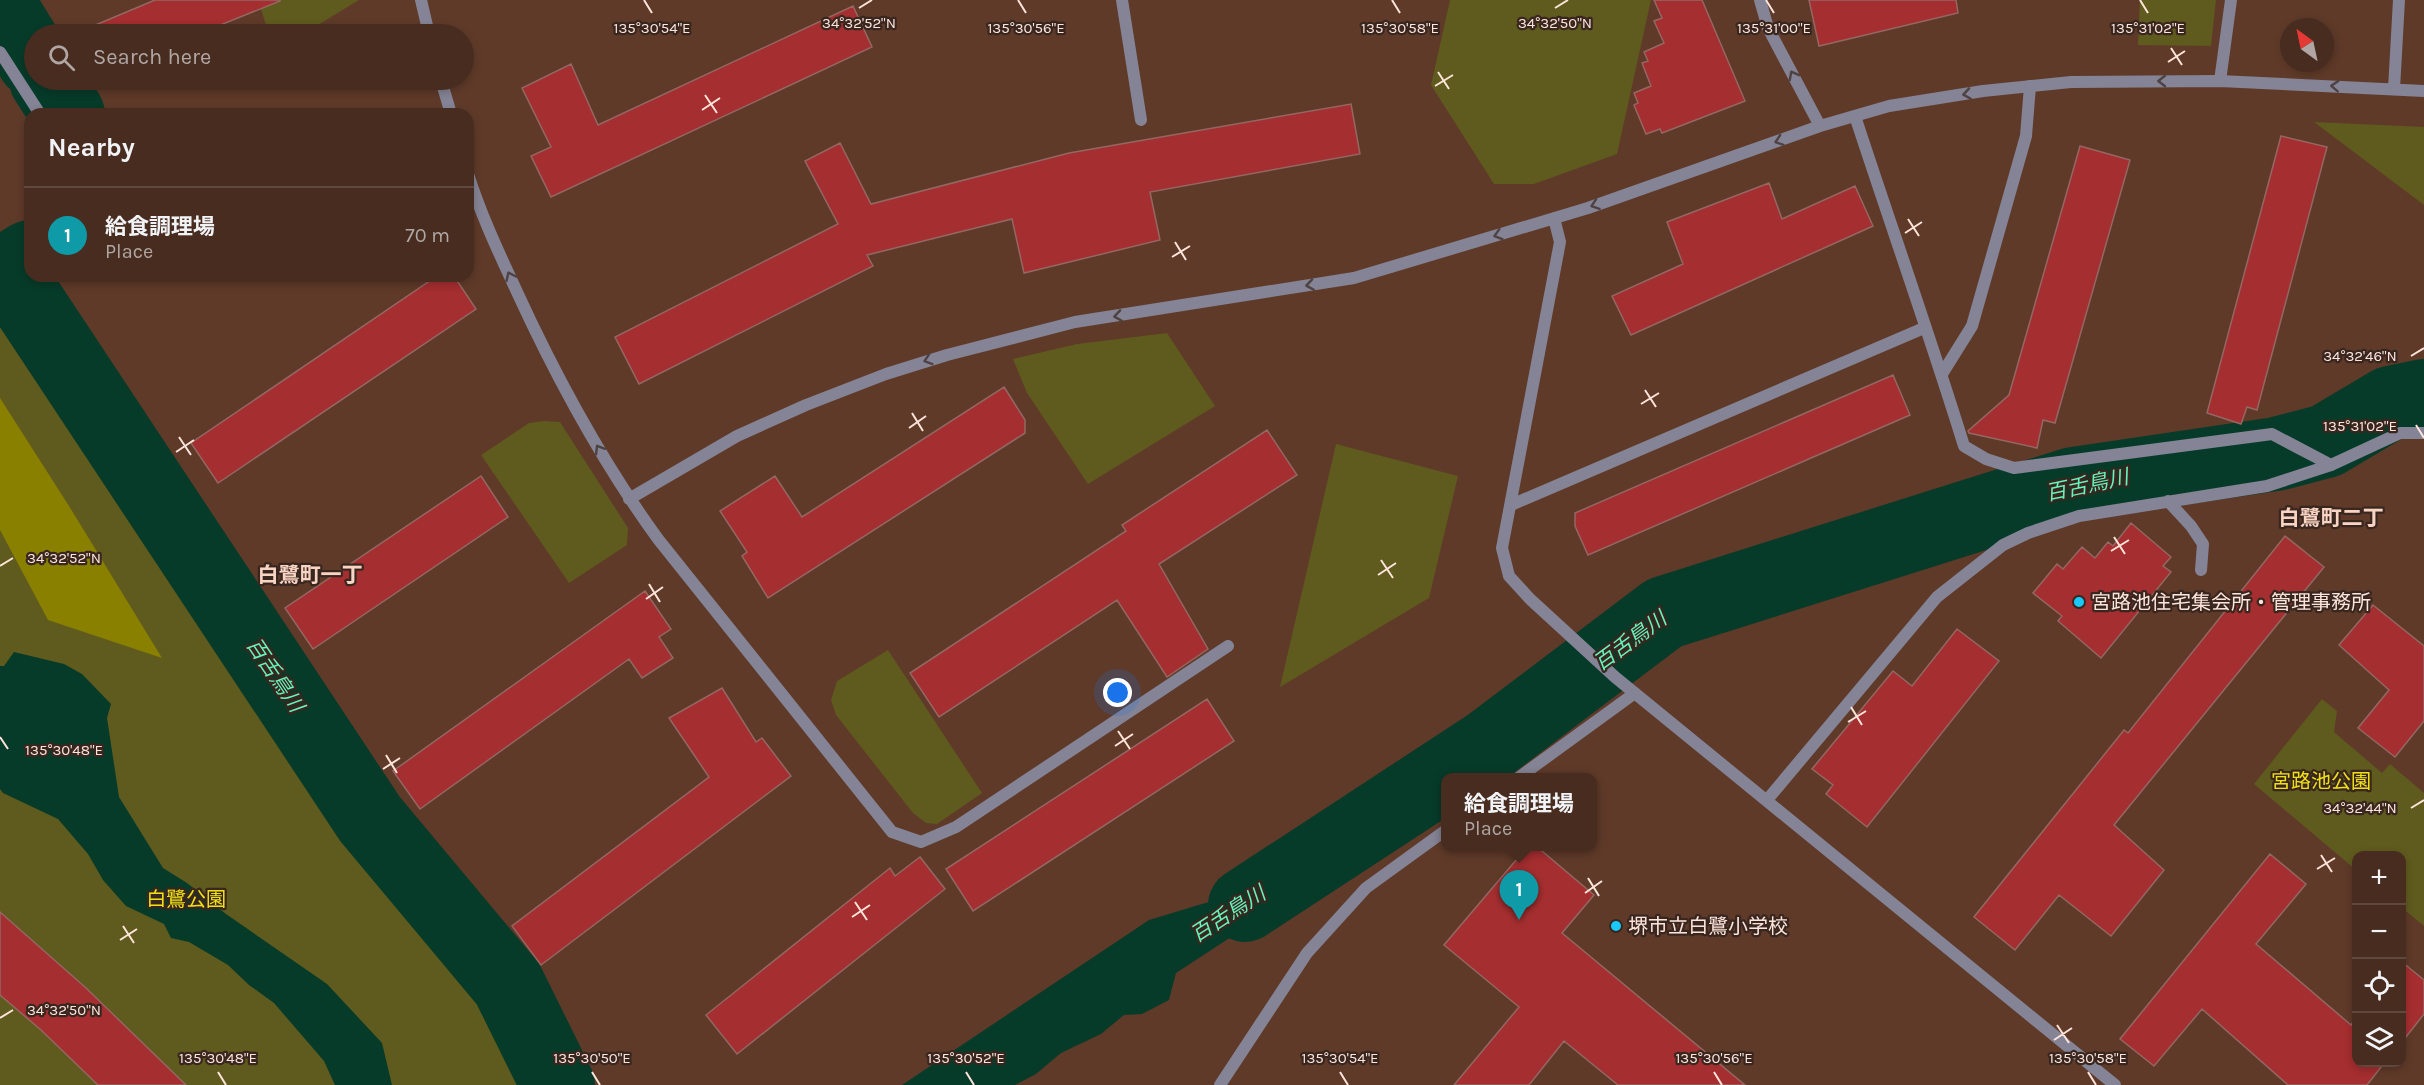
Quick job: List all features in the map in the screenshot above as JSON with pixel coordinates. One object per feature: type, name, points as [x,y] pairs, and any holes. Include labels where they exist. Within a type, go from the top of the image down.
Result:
[{"type":"street","points":[[421,0],[427,24]]},
{"type":"street","points":[[1122,0],[1142,120]]},
{"type":"street","points":[[1760,0],[1768,28],[1820,126]]},
{"type":"street","points":[[2220,81],[2231,0]]},
{"type":"street","points":[[2394,89],[2399,0]]},
{"type":"street","points":[[0,52],[35,108]]},
{"type":"street","points":[[629,499],[737,436],[806,405],[886,374],[946,355],[1075,322],[1354,278],[1554,218],[1820,126],[1889,106],[2071,82],[2220,81],[2424,91]]},
{"type":"street","points":[[1942,374],[1971,326],[2026,136],[2030,86]]},
{"type":"street","points":[[444,90],[449,108]]},
{"type":"street","points":[[1855,116],[1964,446],[1986,459],[2014,468],[2272,434],[2331,465]]},
{"type":"street","points":[[474,193],[480,212],[564,389],[629,499],[658,539],[892,832],[921,842],[956,827],[1228,646]]},
{"type":"street","points":[[1554,218],[1560,242],[1502,548],[1509,576],[1530,599],[1587,652],[1635,693],[2115,1085]]},
{"type":"street","points":[[1511,505],[1924,328]]},
{"type":"street","points":[[1767,800],[1937,597],[2004,545],[2028,533],[2079,516],[2267,486],[2331,465],[2400,433],[2424,433]]},
{"type":"street","points":[[2168,501],[2191,526],[2203,544],[2201,570]]},
{"type":"street","points":[[1524,773],[1635,693]]},
{"type":"street","points":[[1220,1085],[1307,953],[1366,888],[1441,834]]},
{"type":"green space","points":[[258,0],[359,0],[319,24],[266,24]]},
{"type":"green space","points":[[1450,0],[1651,0],[1617,154],[1534,184],[1494,184],[1431,85]]},
{"type":"green space","points":[[2140,0],[2216,0],[2211,46],[2138,45]]},
{"type":"green space","points":[[2314,122],[2424,127],[2424,205]]},
{"type":"green space","name":"白鷺公園","points":[[0,279],[394,876],[500,1000],[540,1085],[0,1085]]},
{"type":"green space","points":[[1167,333],[1215,406],[1088,484],[1027,393],[1013,359],[1077,344]]},
{"type":"green space","points":[[560,422],[628,528],[627,545],[569,583],[481,455],[529,423]]},
{"type":"green space","points":[[1336,444],[1458,476],[1429,598],[1280,687]]},
{"type":"green space","points":[[888,650],[982,793],[937,824],[926,823],[913,813],[836,715],[831,700],[837,681]]},
{"type":"green space","name":"宮路池公園","points":[[2322,699],[2337,711],[2334,732],[2382,773],[2390,764],[2424,793],[2424,926],[2406,911],[2406,851],[2352,851],[2352,867],[2254,784]]},
{"type":"shaded area","points":[[0,398],[162,658],[48,620],[0,530]]},
{"type":"water","points":[[14,652],[64,664],[82,674],[111,704],[107,718],[119,797],[163,868],[327,984],[382,1043],[392,1085],[335,1085],[324,1061],[274,1003],[249,985],[228,965],[189,942],[171,938],[164,924],[126,906],[103,880],[88,854],[58,819],[3,793],[0,789],[0,666],[4,666]]},
{"type":"water","points":[[1324,845],[1333,857],[1307,876],[1257,920],[1176,973],[1169,1000],[1142,1014],[1124,1015],[1101,1034],[1061,1053],[1036,1074],[1015,1085],[902,1085],[1149,920],[1235,894]]},
{"type":"building","points":[[155,0],[280,0],[223,24],[98,24]]},
{"type":"building","points":[[1654,0],[1702,0],[1745,101],[1662,133],[1660,129],[1646,134],[1634,105],[1638,103],[1634,93],[1651,86],[1642,63],[1648,61],[1644,52],[1664,43],[1654,21],[1662,18]]},
{"type":"building","points":[[1809,0],[1956,0],[1958,13],[1819,46]]},
{"type":"building","points":[[853,6],[872,47],[551,197],[531,156],[551,147],[522,88],[571,64],[598,125]]},
{"type":"building","points":[[1351,104],[1360,154],[1150,192],[1160,240],[1024,273],[1012,219],[867,255],[873,266],[639,384],[615,337],[838,224],[805,161],[840,143],[871,204],[1069,153]]},
{"type":"building","points":[[2281,136],[2327,147],[2257,410],[2247,407],[2241,424],[2207,413]]},
{"type":"building","points":[[2080,146],[2130,160],[2055,423],[2043,420],[2037,448],[1969,433],[1968,431],[2009,395]]},
{"type":"building","points":[[1769,183],[1782,219],[1855,186],[1873,226],[1631,335],[1612,296],[1683,264],[1667,222]]},
{"type":"building","points":[[428,282],[458,282],[476,309],[218,483],[191,443]]},
{"type":"building","points":[[1893,375],[1910,415],[1588,555],[1575,526],[1575,513]]},
{"type":"building","points":[[1004,387],[1025,420],[1025,433],[768,598],[742,556],[747,552],[720,511],[775,476],[802,517]]},
{"type":"building","points":[[1267,430],[1297,475],[1159,564],[1208,649],[1167,677],[1117,600],[939,717],[910,673],[1126,531],[1122,525]]},
{"type":"building","points":[[481,476],[508,517],[313,649],[285,608]]},
{"type":"building","name":"宮路池住宅集会所・管理事務所","points":[[2131,523],[2171,557],[2163,566],[2171,572],[2101,658],[2058,621],[2062,616],[2033,593],[2057,564],[2063,569],[2082,547],[2095,558],[2108,542],[2113,546]]},
{"type":"building","points":[[2285,536],[2324,567],[2114,825],[2164,870],[2111,936],[2059,895],[2015,950],[1974,917],[2124,730],[2128,733]]},
{"type":"building","points":[[645,591],[671,629],[659,637],[673,658],[642,678],[629,659],[420,809],[393,771]]},
{"type":"building","points":[[2373,605],[2424,646],[2424,721],[2395,757],[2358,728],[2389,690],[2339,645]]},
{"type":"building","points":[[1957,629],[1999,661],[1867,827],[1826,794],[1833,785],[1812,769],[1893,671],[1912,686]]},
{"type":"building","points":[[722,688],[756,742],[762,738],[791,776],[541,965],[512,926],[709,777],[669,718]]},
{"type":"building","points":[[1207,699],[1234,741],[973,911],[946,869]]},
{"type":"building","points":[[1524,851],[1542,851],[1594,895],[1562,933],[1745,1085],[1618,1085],[1564,1041],[1529,1085],[1454,1085],[1519,1007],[1444,945]]},
{"type":"building","points":[[2270,854],[2306,884],[2256,944],[2352,1024],[2352,1067],[2381,1067],[2367,1085],[2288,1085],[2202,1009],[2154,1066],[2120,1039]]},
{"type":"building","points":[[920,857],[945,889],[737,1054],[706,1015],[890,868],[895,876]]},
{"type":"building","points":[[0,912],[86,988],[186,1085],[98,1085],[41,1030],[0,995]]},
{"type":"building","points":[[2406,965],[2424,980],[2424,1014],[2406,1037]]},
{"type":"waterway","name":"百舌鳥川","points":[[0,6],[24,45]]},
{"type":"waterway","name":"百舌鳥川","points":[[52,90],[64,108]]},
{"type":"waterway","name":"百舌鳥川","points":[[24,261],[17,286],[370,819],[508,984],[558,1085]]},
{"type":"waterway","name":"百舌鳥川","points":[[1447,773],[1488,746],[1664,613],[2073,484],[2276,454],[2326,441],[2390,403],[2424,396]]},
{"type":"waterway","name":"百舌鳥川","points":[[1245,905],[1441,777]]},
{"type":"place","name":"宮路池住宅集会所・管理事務所","points":[[2079,602]]},
{"type":"place","name":"給食調理場","points":[[1519,920]]},
{"type":"place","name":"堺市立白鷺小学校","points":[[1616,926]]},
{"type":"district","name":"白鷺町二丁","points":[[2331,518]]},
{"type":"district","name":"白鷺町一丁","points":[[310,575]]}]
